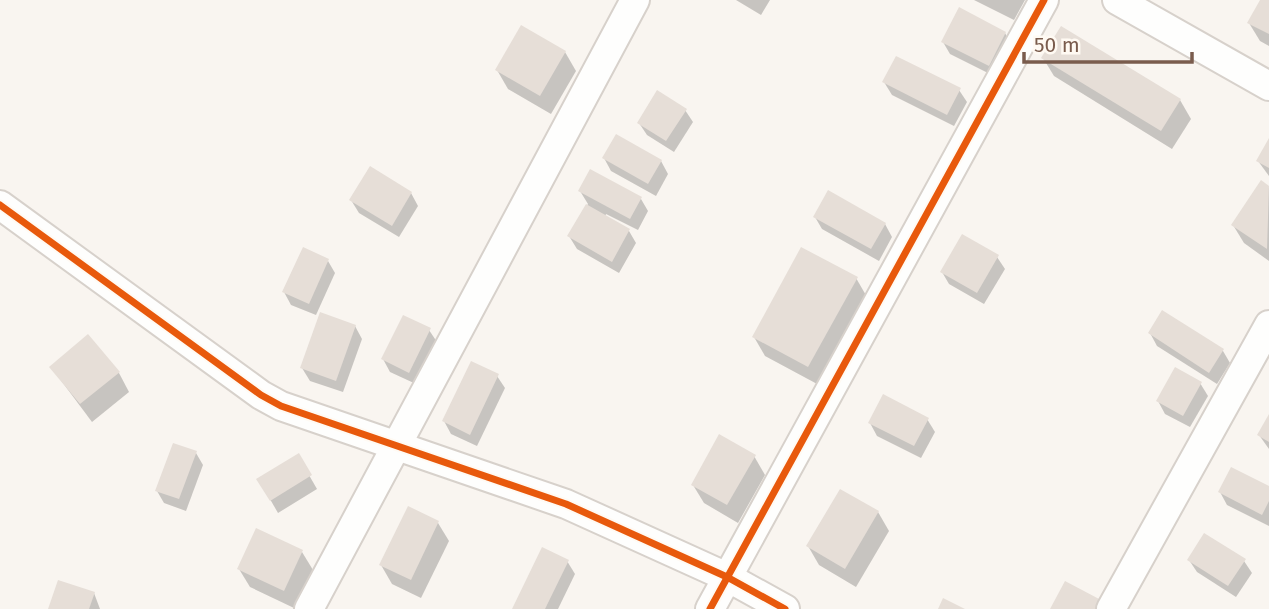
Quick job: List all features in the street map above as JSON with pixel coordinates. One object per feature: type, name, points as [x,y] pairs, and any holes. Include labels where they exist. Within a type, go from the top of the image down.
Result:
[{"type":"street","points":[[309,609],[635,0]]},
{"type":"street","points":[[710,609],[1044,0]]},
{"type":"street","points":[[1117,0],[1269,86]]},
{"type":"street","points":[[0,205],[261,396],[302,414],[578,509],[727,577],[785,609]]},
{"type":"street","points":[[1111,609],[1269,325]]},
{"type":"building","points":[[1260,0],[1269,0],[1269,34],[1247,23]]},
{"type":"building","points":[[959,7],[1006,32],[989,66],[941,42]]},
{"type":"building","points":[[521,25],[566,51],[540,96],[495,70]]},
{"type":"building","points":[[1061,26],[1181,99],[1161,131],[1041,58]]},
{"type":"building","points":[[896,56],[961,88],[947,115],[882,82]]},
{"type":"building","points":[[657,90],[687,109],[666,141],[637,123]]},
{"type":"building","points":[[616,134],[662,160],[648,184],[602,158]]},
{"type":"building","points":[[1269,138],[1269,168],[1256,161]]},
{"type":"building","points":[[370,166],[412,192],[392,226],[349,200]]},
{"type":"building","points":[[590,169],[642,197],[630,219],[578,191]]},
{"type":"building","points":[[1261,180],[1269,186],[1267,249],[1231,225]]},
{"type":"building","points":[[828,190],[886,223],[871,249],[813,217]]},
{"type":"building","points":[[586,204],[630,229],[612,262],[567,236]]},
{"type":"building","points":[[962,234],[999,255],[977,293],[940,272]]},
{"type":"building","points":[[303,247],[329,259],[309,304],[282,292]]},
{"type":"building","points":[[801,247],[858,277],[808,367],[752,337]]},
{"type":"building","points":[[1162,310],[1224,349],[1209,373],[1148,333]]},
{"type":"building","points":[[320,312],[356,325],[336,381],[300,368]]},
{"type":"building","points":[[403,315],[431,328],[409,373],[381,359]]},
{"type":"building","points":[[88,334],[120,372],[80,404],[49,367]]},
{"type":"building","points":[[471,361],[499,374],[470,435],[442,421]]},
{"type":"building","points":[[1175,367],[1202,382],[1183,416],[1156,401]]},
{"type":"building","points":[[883,394],[929,418],[914,446],[868,423]]},
{"type":"building","points":[[1269,414],[1269,442],[1257,435]]},
{"type":"building","points":[[719,434],[756,455],[727,505],[691,485]]},
{"type":"building","points":[[173,443],[197,451],[179,499],[155,491]]},
{"type":"building","points":[[299,453],[312,475],[270,501],[256,479]]},
{"type":"building","points":[[1231,467],[1269,486],[1269,501],[1262,515],[1218,492]]},
{"type":"building","points":[[840,489],[879,511],[845,569],[806,546]]},
{"type":"building","points":[[408,506],[439,521],[411,580],[379,565]]},
{"type":"building","points":[[256,528],[303,550],[284,591],[237,569]]},
{"type":"building","points":[[1204,533],[1246,559],[1228,586],[1187,560]]},
{"type":"building","points":[[542,547],[569,560],[545,609],[512,609]]},
{"type":"building","points":[[58,580],[95,592],[89,609],[48,609]]},
{"type":"building","points":[[1065,581],[1101,600],[1096,609],[1050,609]]},
{"type":"building","points":[[943,598],[965,609],[938,609]]},
{"type":"cycle path","points":[[710,609],[1044,0]]},
{"type":"cycle path","points":[[0,205],[261,395],[281,406],[566,504],[727,577],[785,609]]}]
